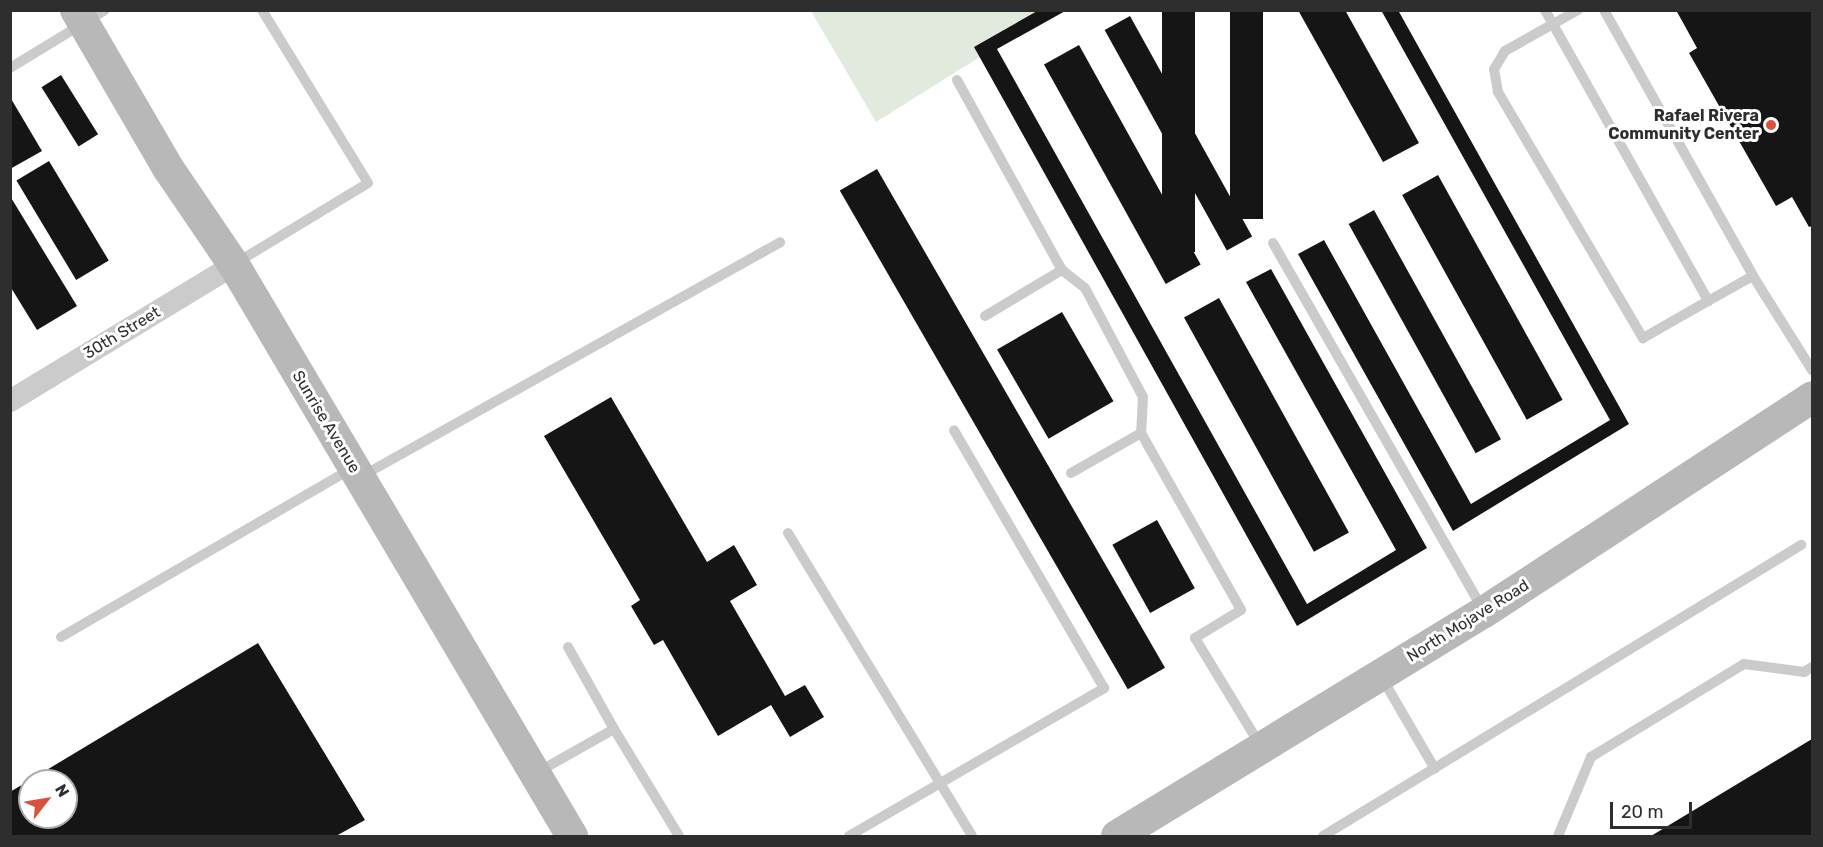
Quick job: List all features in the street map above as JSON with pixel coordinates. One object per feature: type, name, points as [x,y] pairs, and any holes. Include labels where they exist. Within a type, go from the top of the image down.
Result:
[{"type":"street","name":"Sunrise Avenue","points":[[88,15],[168,168],[234,265],[572,837]]},
{"type":"street","name":"30th Street","points":[[10,401],[234,265]]},
{"type":"street","name":"North Mojave Road","points":[[1117,837],[1484,612],[1812,397]]},
{"type":"lane","points":[[234,265],[368,183],[262,10]]},
{"type":"lane","points":[[1545,10],[1708,301]]},
{"type":"lane","points":[[1578,10],[1505,51],[1494,69],[1498,92],[1642,338],[1753,276]]},
{"type":"lane","points":[[1604,10],[1753,276],[1812,370]]},
{"type":"lane","points":[[10,69],[88,15]]},
{"type":"lane","points":[[957,80],[1062,270],[1084,288],[1143,397],[1141,433],[1240,610],[1195,638],[1262,748]]},
{"type":"lane","points":[[61,637],[780,242]]},
{"type":"lane","points":[[1273,243],[1484,612]]},
{"type":"lane","points":[[985,316],[1062,270]]},
{"type":"lane","points":[[849,837],[1104,688],[954,430]]},
{"type":"lane","points":[[1071,473],[1141,433]]},
{"type":"lane","points":[[788,532],[972,837]]},
{"type":"lane","points":[[1323,837],[1801,545]]},
{"type":"lane","points":[[568,647],[679,837]]},
{"type":"lane","points":[[1558,837],[1592,757],[1744,664],[1804,672],[1812,667]]},
{"type":"lane","points":[[1380,675],[1435,769]]},
{"type":"lane","points":[[535,774],[614,729]]},
{"type":"shaded area","points":[[811,11],[1053,11],[876,122]]},
{"type":"building","points":[[1039,10],[1067,10],[997,49],[1307,604],[1396,550],[1246,282],[1271,269],[1427,548],[1297,626],[974,47]]},
{"type":"building","points":[[1162,10],[1195,10],[1195,252],[1162,252]]},
{"type":"building","points":[[1230,10],[1263,10],[1263,219],[1230,219]]},
{"type":"building","points":[[1298,10],[1345,10],[1419,143],[1383,162]]},
{"type":"building","points":[[1381,10],[1398,10],[1629,424],[1453,531],[1298,254],[1324,240],[1471,504],[1610,420]]},
{"type":"building","name":"Rafael Rivera Community Center","points":[[1676,10],[1812,10],[1812,226],[1809,227],[1792,197],[1776,206],[1689,53],[1697,48]]},
{"type":"building","points":[[1130,16],[1252,236],[1227,250],[1105,30]]},
{"type":"building","points":[[1079,45],[1201,265],[1166,284],[1044,64]]},
{"type":"building","points":[[61,75],[98,134],[79,147],[41,87]]},
{"type":"building","points":[[10,97],[42,151],[10,169]]},
{"type":"building","points":[[49,161],[109,260],[76,280],[16,181]]},
{"type":"building","points":[[877,169],[1165,668],[1128,689],[840,190]]},
{"type":"building","points":[[1438,175],[1563,400],[1527,420],[1402,195]]},
{"type":"building","points":[[10,196],[77,306],[37,330],[10,286]]},
{"type":"building","points":[[1374,210],[1501,439],[1476,453],[1349,224]]},
{"type":"building","points":[[1219,298],[1349,532],[1314,552],[1184,317]]},
{"type":"building","points":[[1062,312],[1114,401],[1049,439],[997,350]]},
{"type":"building","points":[[611,397],[707,562],[734,545],[757,585],[730,601],[785,696],[805,685],[824,717],[790,737],[771,705],[718,736],[663,640],[654,645],[631,606],[640,600],[544,436]]},
{"type":"building","points":[[1157,520],[1195,588],[1150,613],[1112,545]]},
{"type":"building","points":[[258,643],[365,820],[336,836],[10,836],[10,792],[18,787],[18,829],[78,829],[78,769],[48,769]]},
{"type":"building","points":[[1812,739],[1812,836],[1651,836]]},
{"type":"place","name":"Rafael Rivera Community Center","points":[[1771,125]]}]
